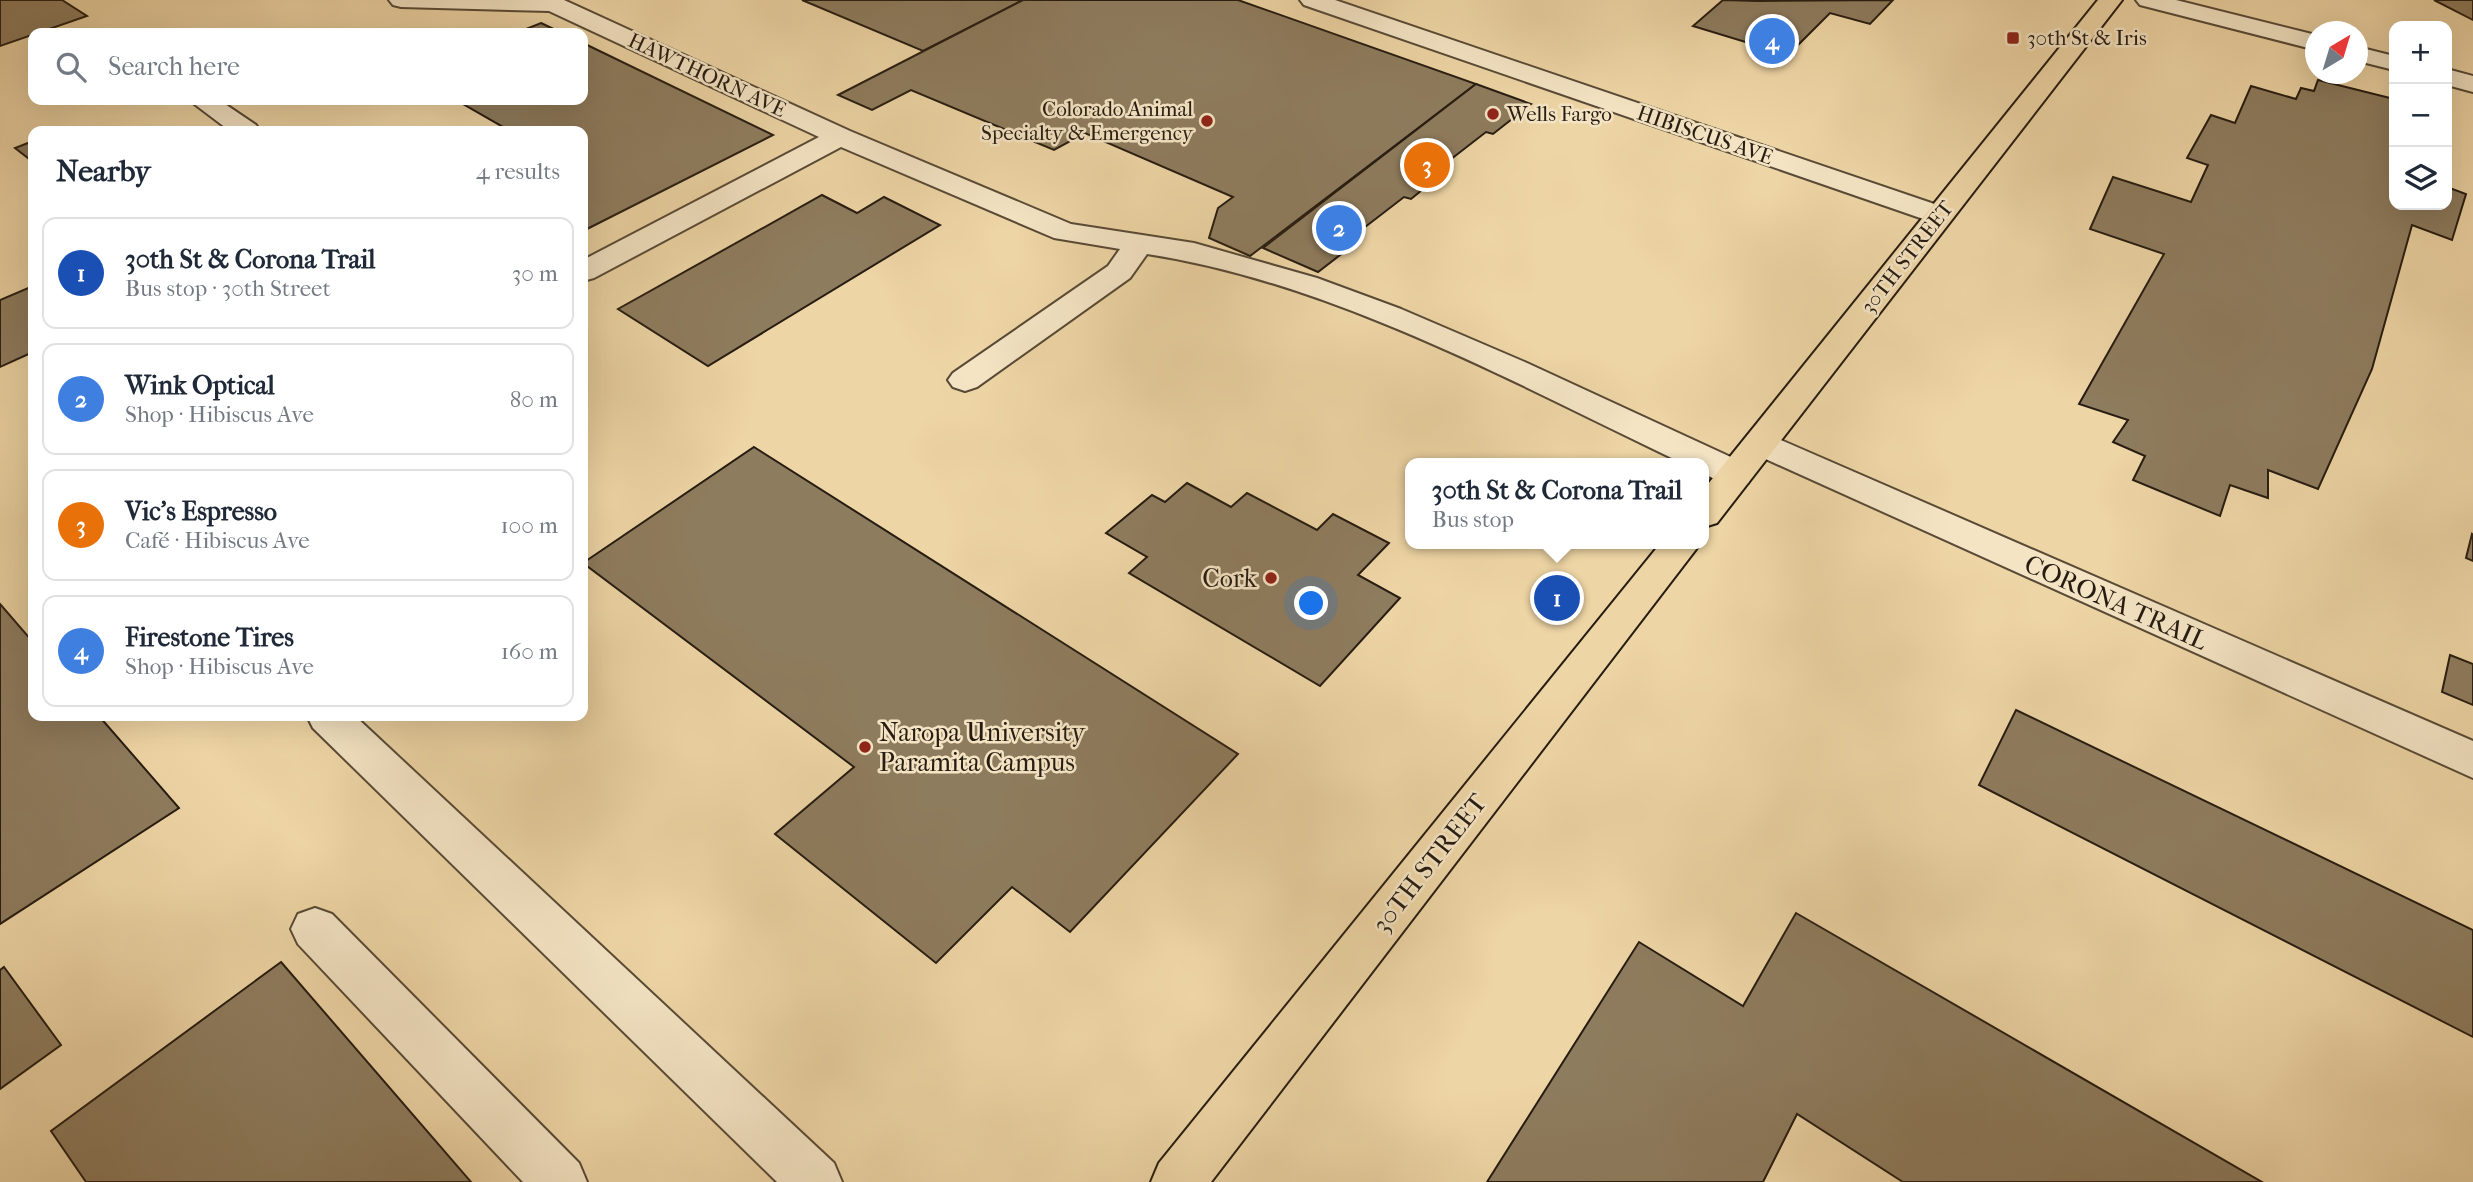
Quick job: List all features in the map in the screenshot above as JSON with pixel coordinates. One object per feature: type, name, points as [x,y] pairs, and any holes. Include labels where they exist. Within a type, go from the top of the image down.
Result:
[{"type":"main road","name":"30TH STREET","points":[[1709,508],[2110,0]]},
{"type":"main road","name":"30TH STREET","points":[[1178,1182],[1677,549]]},
{"type":"street","name":"HAWTHORN AVE","points":[[401,0],[553,4],[840,137],[1064,232],[1194,252],[1306,285],[1390,316],[1515,370],[1701,458]]},
{"type":"street","name":"HIBISCUS AVE","points":[[1312,0],[1939,215]]},
{"type":"street","points":[[2148,0],[2305,40]]},
{"type":"street","points":[[2368,57],[2389,62]]},
{"type":"street","points":[[2452,78],[2473,84]]},
{"type":"street","points":[[209,105],[240,126]]},
{"type":"street","points":[[588,269],[840,137]]},
{"type":"street","points":[[965,380],[1119,272],[1139,243]]},
{"type":"street","name":"CORONA TRAIL","points":[[1760,443],[2473,760]]},
{"type":"street","name":"HAWTHORN AVE","points":[[1709,462],[1735,474]]},
{"type":"street","points":[[333,721],[815,1182]]},
{"type":"street","points":[[315,929],[560,1182]]},
{"type":"building","points":[[0,0],[62,0],[87,16],[52,28],[28,28],[28,36],[0,46]]},
{"type":"building","points":[[802,0],[1023,0],[923,51]]},
{"type":"building","name":"Colorado Animal Specialty & Emergency","points":[[1023,0],[1238,0],[1476,84],[1250,256],[1209,238],[1218,208],[1233,197],[1085,133],[1054,150],[911,90],[872,110],[838,95]]},
{"type":"building","points":[[1723,0],[1893,0],[1870,24],[1830,13],[1788,55],[1693,26]]},
{"type":"building","points":[[2434,0],[2473,0],[2473,20]]},
{"type":"building","points":[[541,23],[552,28],[528,28]]},
{"type":"building","points":[[588,45],[773,135],[588,228],[588,126],[501,126],[465,105],[588,105]]},
{"type":"building","points":[[1476,84],[1531,104],[1493,134],[1486,132],[1437,170],[1427,179],[1433,181],[1411,199],[1404,197],[1356,234],[1338,249],[1344,252],[1318,272],[1263,248]]},
{"type":"building","points":[[2317,84],[2334,84],[2389,98],[2389,210],[2452,210],[2452,189],[2466,194],[2452,240],[2412,225],[2372,369],[2318,489],[2268,470],[2268,498],[2230,485],[2220,516],[2133,480],[2145,456],[2113,442],[2128,420],[2079,404],[2164,254],[2090,229],[2113,177],[2191,202],[2208,165],[2187,158],[2211,115],[2235,123],[2251,86],[2296,99],[2301,88],[2314,91]]},
{"type":"building","points":[[28,143],[28,158],[15,148]]},
{"type":"building","points":[[822,195],[857,213],[884,197],[940,225],[708,366],[618,309]]},
{"type":"building","points":[[28,288],[28,354],[0,367],[0,300]]},
{"type":"building","points":[[754,447],[1238,754],[1070,932],[1012,887],[936,963],[775,834],[854,767],[588,567],[588,560]]},
{"type":"building","points":[[1187,483],[1231,507],[1247,493],[1317,530],[1333,514],[1389,543],[1358,575],[1400,598],[1320,686],[1129,573],[1147,557],[1106,533],[1152,495],[1165,502]]},
{"type":"building","points":[[2473,535],[2473,561],[2466,558]]},
{"type":"building","points":[[0,604],[28,636],[28,721],[103,721],[179,808],[0,924]]},
{"type":"building","points":[[2450,655],[2473,664],[2473,705],[2442,692]]},
{"type":"building","points":[[2016,710],[2473,930],[2473,1037],[1979,785]]},
{"type":"building","points":[[1796,913],[2262,1182],[1903,1182],[1797,1114],[1763,1182],[1487,1182],[1639,942],[1743,1006]]},
{"type":"building","points":[[281,962],[471,1182],[86,1182],[51,1131]]},
{"type":"building","points":[[4,967],[61,1045],[0,1089],[0,970]]},
{"type":"place","name":"30th St & Iris","points":[[2013,38]]},
{"type":"place","name":"Firestone Tires","points":[[1772,41]]},
{"type":"place","name":"Wells Fargo","points":[[1493,114]]},
{"type":"place","name":"Colorado Animal Specialty & Emergency","points":[[1207,121]]},
{"type":"place","name":"Vic's Espresso","points":[[1427,165]]},
{"type":"place","name":"Wink Optical","points":[[1339,228]]},
{"type":"place","name":"Cork","points":[[1271,578]]},
{"type":"place","name":"30th St & Corona Trail","points":[[1557,598]]},
{"type":"place","name":"Naropa University Paramita Campus","points":[[865,747]]}]
